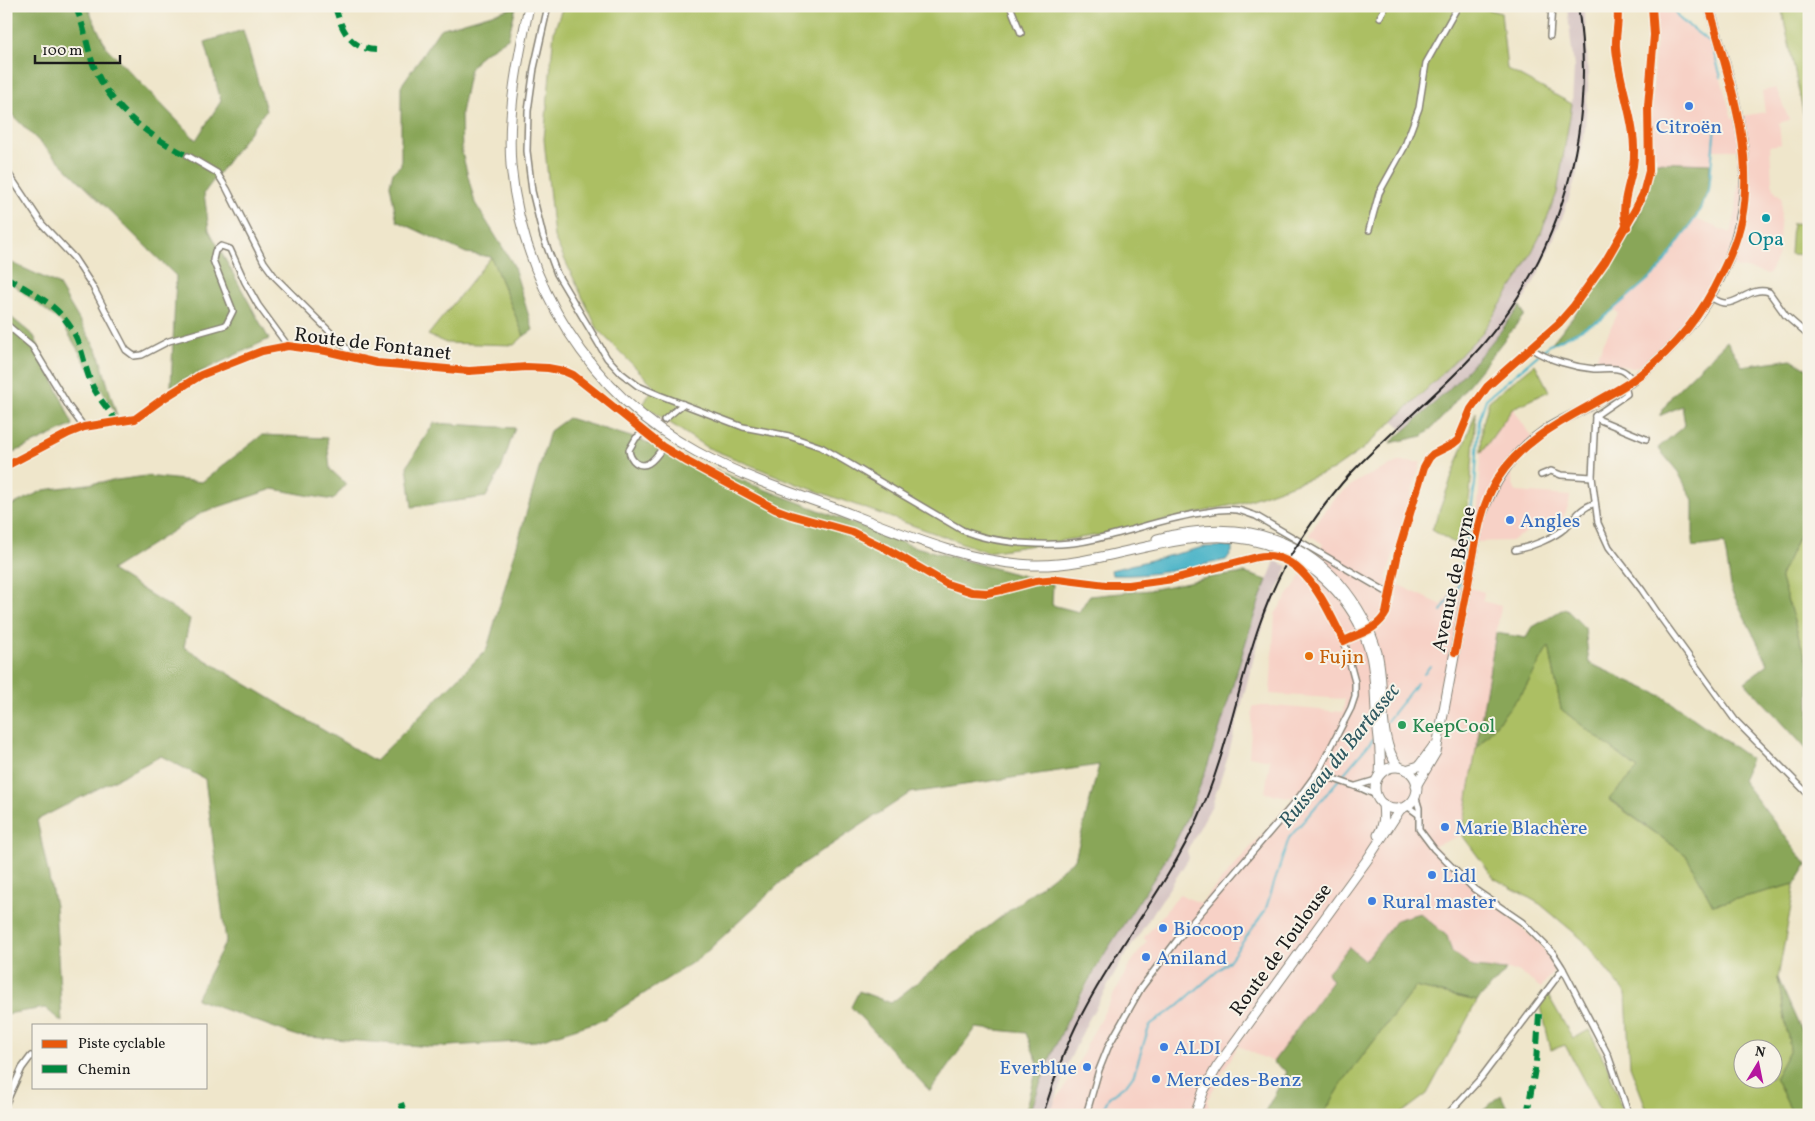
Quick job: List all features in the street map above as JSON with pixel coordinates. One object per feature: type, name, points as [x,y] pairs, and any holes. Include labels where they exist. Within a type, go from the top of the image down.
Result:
[{"type":"main road","points":[[529,6],[514,84],[511,124],[511,164],[525,239],[538,275],[554,309],[587,359],[615,391],[641,414],[667,434],[705,456],[771,485],[926,542],[964,554],[1000,562],[1034,565],[1064,564],[1208,536],[1251,540],[1274,546],[1293,556],[1325,578],[1342,596],[1355,618],[1371,656],[1380,714],[1383,743],[1376,795],[1388,808],[1404,807],[1416,790],[1411,774],[1392,760],[1383,743]]},
{"type":"main road","name":"Avenue de Beyne","points":[[1416,790],[1436,752],[1479,524],[1494,486],[1508,466],[1544,431],[1629,383],[1684,334],[1710,297],[1736,242],[1744,199],[1744,155],[1740,127],[1709,6]]},
{"type":"main road","name":"Avenue de Beyne","points":[[1402,769],[1419,766],[1438,735]]},
{"type":"main road","points":[[1378,777],[1386,770],[1402,769]]},
{"type":"main road","name":"Route de Toulouse","points":[[1190,1115],[1196,1096],[1213,1064],[1382,828],[1384,818],[1383,804]]},
{"type":"main road","name":"Route de Toulouse","points":[[1195,1115],[1204,1090],[1217,1067],[1404,807]]},
{"type":"street","points":[[548,6],[534,68],[528,111],[527,151],[532,191],[543,236],[557,274],[607,358],[621,373],[638,386],[744,427],[789,436],[821,447],[974,536],[1010,541],[1071,544],[1194,513],[1224,509],[1238,510],[1256,516],[1390,592]]},
{"type":"street","points":[[1010,6],[1021,33]]},
{"type":"street","points":[[1380,17],[1386,6]]},
{"type":"street","points":[[1368,230],[1378,193],[1404,148],[1418,108],[1426,64],[1458,6]]},
{"type":"street","points":[[1550,36],[1552,6]]},
{"type":"street","points":[[1617,6],[1619,18],[1615,32],[1616,50],[1634,145],[1633,164],[1624,210],[1624,221],[1627,227]]},
{"type":"street","points":[[1372,628],[1381,622],[1386,613],[1398,552],[1428,458],[1458,440],[1477,400],[1487,387],[1534,350],[1573,307],[1606,262],[1627,227],[1643,194],[1649,171],[1648,120],[1654,35],[1652,6]]},
{"type":"street","points":[[188,156],[217,174],[227,188],[264,262],[275,277],[346,348],[350,356]]},
{"type":"street","points":[[6,170],[42,224],[74,258],[126,350],[134,356],[142,355],[169,341],[226,325],[233,311],[213,260],[215,251],[221,246],[230,249],[254,298],[288,346]]},
{"type":"street","points":[[1710,297],[1724,303],[1729,303],[1754,291],[1769,292],[1786,316],[1809,336]]},
{"type":"street","points":[[6,324],[32,346],[69,408],[84,427]]},
{"type":"street","name":"Route de Fontanet","points":[[6,466],[84,427],[135,419],[201,375],[262,351],[288,346],[326,350],[377,363],[468,371],[527,366],[564,371],[573,375],[602,397],[663,447],[688,462],[775,509],[852,532],[887,549],[947,584],[972,592],[994,592],[1036,581],[1058,579],[1106,585],[1129,585],[1173,579],[1269,555],[1288,561],[1311,582],[1344,641],[1355,682],[1351,708],[1319,770],[1297,800],[1178,939],[1141,988],[1109,1045],[1099,1070],[1086,1115]]},
{"type":"street","points":[[1534,350],[1541,355],[1567,363],[1594,369],[1614,368],[1627,373],[1629,383],[1627,394],[1595,416]]},
{"type":"street","points":[[664,420],[683,404]]},
{"type":"street","points":[[1595,416],[1600,420],[1646,439]]},
{"type":"street","points":[[1595,416],[1592,477],[1598,523],[1609,547],[1735,720],[1809,795]]},
{"type":"street","points":[[640,435],[629,450],[632,460],[638,464],[645,465],[650,462],[663,447]]},
{"type":"street","points":[[1541,475],[1551,471],[1560,475],[1592,477]]},
{"type":"street","points":[[1515,550],[1531,547],[1564,529],[1577,513],[1595,503]]},
{"type":"street","points":[[1344,641],[1359,634]]},
{"type":"street","points":[[1319,770],[1341,783],[1356,786],[1376,795]]},
{"type":"street","points":[[1356,786],[1378,777]]},
{"type":"street","points":[[1416,790],[1419,829],[1446,862],[1474,889],[1522,922],[1533,932],[1563,969],[1608,1055],[1630,1115]]},
{"type":"street","points":[[1404,807],[1419,815]]},
{"type":"street","points":[[1447,1115],[1481,1078],[1563,969]]},
{"type":"street","points":[[6,1103],[22,1068],[31,1056]]},
{"type":"shaded area","points":[[1567,6],[1584,6],[1588,86],[1585,128],[1578,171],[1563,216],[1540,271],[1522,303],[1497,337],[1459,380],[1404,431],[1393,420],[1429,387],[1482,333],[1520,275],[1539,238],[1557,193],[1572,104],[1574,68]]},
{"type":"shaded area","points":[[1655,6],[1670,6],[1681,20],[1711,43],[1732,118],[1765,112],[1762,91],[1776,88],[1789,120],[1779,123],[1781,144],[1770,146],[1772,182],[1775,191],[1782,198],[1778,255],[1769,274],[1722,264],[1707,293],[1684,322],[1639,366],[1632,368],[1617,365],[1593,365],[1618,313],[1613,309],[1658,271],[1695,219],[1731,233],[1736,212],[1739,176],[1737,150],[1712,150],[1710,164],[1653,162],[1651,117],[1657,23]]},
{"type":"shaded area","points":[[1513,408],[1535,443],[1523,455],[1510,473],[1515,490],[1517,492],[1570,496],[1569,504],[1560,525],[1542,523],[1511,541],[1470,542],[1478,506],[1481,453]]},
{"type":"shaded area","points":[[1398,462],[1421,462],[1386,579],[1442,605],[1456,584],[1484,592],[1483,601],[1501,606],[1462,835],[1434,846],[1472,884],[1541,945],[1556,967],[1541,988],[1518,971],[1473,967],[1451,952],[1447,936],[1419,913],[1396,920],[1365,961],[1349,947],[1327,973],[1332,981],[1273,1062],[1238,1046],[1207,1100],[1210,1115],[1050,1115],[1053,1104],[1074,1074],[1085,1048],[1130,964],[1147,941],[1143,939],[1179,895],[1201,903],[1294,798],[1265,793],[1270,760],[1249,756],[1253,706],[1343,712],[1345,699],[1270,694],[1275,614],[1323,544],[1309,535],[1324,511],[1338,495],[1359,480]]},
{"type":"shaded area","points":[[1275,561],[1288,566],[1260,633],[1227,760],[1212,805],[1187,851],[1189,858],[1123,959],[1088,1021],[1069,1061],[1050,1115],[1030,1115],[1055,1046],[1080,998],[1106,952],[1172,849],[1195,801],[1215,745],[1252,619]]},
{"type":"green space","points":[[6,6],[87,6],[106,47],[196,140],[221,101],[205,42],[243,30],[266,110],[204,193],[209,230],[269,339],[171,386],[176,276],[6,109]]},
{"type":"green space","points":[[563,6],[1474,6],[1501,13],[1507,69],[1572,104],[1557,193],[1539,238],[1520,275],[1482,333],[1429,387],[1363,449],[1333,470],[1241,503],[1106,534],[987,552],[797,484],[706,447],[643,405],[654,386],[598,330],[554,237],[544,139],[554,31]]},
{"type":"green space","points":[[1781,6],[1809,6],[1809,140]]},
{"type":"green space","points":[[516,7],[508,38],[480,56],[470,69],[461,113],[462,153],[475,203],[513,264],[533,330],[524,336],[491,257],[466,253],[397,221],[390,185],[393,172],[401,165],[401,86],[440,29]]},
{"type":"green space","points":[[1653,162],[1710,164],[1709,191],[1696,217],[1658,271],[1602,319],[1550,345],[1573,317],[1627,238],[1640,213],[1648,191]]},
{"type":"green space","points":[[1792,223],[1807,224],[1804,255],[1790,254]]},
{"type":"green space","points":[[6,257],[10,262],[58,284],[98,352],[117,416],[62,323],[6,279]]},
{"type":"green space","points":[[491,257],[524,336],[514,345],[446,343],[428,335]]},
{"type":"green space","points":[[1520,306],[1524,315],[1441,419],[1423,436],[1390,443],[1459,379]]},
{"type":"green space","points":[[6,313],[34,336],[73,425],[6,456]]},
{"type":"green space","points":[[1727,341],[1742,366],[1791,359],[1809,369],[1809,515],[1780,576],[1809,664],[1809,752],[1745,682],[1768,664],[1732,592],[1724,543],[1693,547],[1693,500],[1678,472],[1658,448],[1685,425],[1682,406],[1659,416],[1673,394]]},
{"type":"green space","points":[[1535,364],[1549,391],[1513,408],[1481,453],[1482,427],[1489,401]]},
{"type":"green space","points":[[1476,412],[1470,493],[1461,547],[1432,530]]},
{"type":"green space","points":[[568,418],[641,440],[912,546],[1053,584],[1052,605],[1079,612],[1089,596],[1150,590],[1207,578],[1245,573],[1267,580],[1213,750],[1188,816],[1165,861],[1107,950],[1073,1009],[1053,1051],[1030,1115],[1025,1115],[1038,1064],[1026,1033],[976,1028],[930,1091],[851,1007],[859,991],[891,1003],[1075,859],[1099,765],[910,793],[795,869],[701,957],[603,1020],[536,1041],[432,1047],[297,1036],[196,999],[226,941],[205,779],[161,756],[37,820],[55,906],[62,1022],[45,1008],[6,1014],[6,508],[44,490],[146,476],[202,482],[262,435],[327,438],[330,469],[346,484],[333,500],[273,489],[203,512],[111,570],[190,619],[184,647],[375,761],[487,649],[550,431]]},
{"type":"green space","points":[[434,423],[515,428],[502,467],[486,497],[412,507],[407,466]]},
{"type":"green space","points":[[1809,515],[1809,664],[1780,576]]},
{"type":"green space","points":[[1565,608],[1585,628],[1589,663],[1662,696],[1751,759],[1742,780],[1807,865],[1795,884],[1713,905],[1686,855],[1609,799],[1638,769],[1561,709],[1549,646],[1524,690],[1476,749],[1496,633],[1526,638],[1531,628]]},
{"type":"green space","points":[[1549,645],[1561,709],[1638,769],[1609,800],[1686,855],[1713,905],[1795,884],[1778,978],[1790,1049],[1782,1064],[1782,1038],[1732,1038],[1732,1088],[1780,1088],[1793,1115],[1649,1115],[1630,1066],[1626,994],[1583,940],[1540,904],[1494,878],[1462,835],[1476,749],[1524,690]]},
{"type":"green space","points":[[1420,913],[1447,936],[1452,952],[1473,967],[1507,970],[1477,1001],[1415,987],[1345,1079],[1323,1115],[1263,1115],[1287,1072],[1273,1062],[1332,981],[1327,973],[1349,947],[1365,961],[1396,920]]},
{"type":"green space","points":[[1778,978],[1809,1048],[1809,1115],[1793,1115],[1780,1088],[1782,1088],[1782,1064],[1790,1049]]},
{"type":"green space","points":[[1415,987],[1477,1001],[1427,1094],[1399,1115],[1323,1115],[1345,1079]]},
{"type":"green space","points":[[1547,993],[1573,1039],[1589,1030],[1608,1068],[1624,1115],[1602,1115],[1565,1045],[1551,1050],[1540,1002]]},
{"type":"green space","points":[[1501,1095],[1508,1110],[1506,1115],[1478,1115]]},
{"type":"water","points":[[1232,546],[1232,552],[1226,560],[1141,575],[1112,575],[1111,570],[1204,547]]},
{"type":"waterway","name":"Ruisseau du Bartassec","points":[[1670,6],[1681,20],[1711,43],[1721,77]]},
{"type":"waterway","name":"Ruisseau du Bartassec","points":[[1541,352],[1550,345],[1602,319],[1658,271],[1696,217],[1709,191],[1715,124]]},
{"type":"waterway","name":"Ruisseau du Bartassec","points":[[1441,611],[1459,584],[1475,484],[1479,420],[1486,399],[1538,355]]},
{"type":"waterway","name":"Ruisseau du Bartassec","points":[[1424,674],[1430,666]]},
{"type":"waterway","name":"Ruisseau du Bartassec","points":[[1387,721],[1417,683]]},
{"type":"waterway","name":"Ruisseau du Bartassec","points":[[1103,1109],[1109,1097],[1126,1085],[1134,1074],[1151,1024],[1175,1008],[1229,961],[1265,911],[1289,838],[1375,737]]},
{"type":"tunnel","points":[[641,435],[664,420]]},
{"type":"railway","points":[[1043,1115],[1065,1051],[1082,1014],[1111,964],[1172,868],[1198,818],[1222,752],[1262,618],[1275,586],[1291,555],[1319,512],[1351,473],[1448,381],[1495,330],[1523,289],[1545,246],[1563,200],[1575,153],[1582,105],[1583,56],[1578,6]]},
{"type":"marked path","points":[[75,6],[92,61],[108,92],[119,106],[144,129],[188,156]]},
{"type":"marked path","points":[[335,6],[340,22],[353,42],[367,49],[376,50]]},
{"type":"marked path","points":[[6,277],[51,305],[70,326],[79,343],[93,387],[117,422]]},
{"type":"marked path","points":[[1527,1115],[1536,1063],[1539,1014]]},
{"type":"marked path","points":[[401,1103],[405,1115]]},
{"type":"cycle path","points":[[1617,6],[1616,48],[1631,122],[1634,151],[1624,212],[1627,227]]},
{"type":"cycle path","points":[[6,466],[84,427],[135,419],[201,375],[262,351],[288,346],[326,351],[377,363],[469,371],[527,367],[548,368],[573,375],[663,447],[688,462],[775,509],[852,532],[887,549],[947,584],[972,592],[987,593],[1036,581],[1058,579],[1106,585],[1129,585],[1173,579],[1257,557],[1273,557],[1288,562],[1311,583],[1344,641],[1373,627],[1386,613],[1398,553],[1424,467],[1429,458],[1458,440],[1471,409],[1487,387],[1559,323],[1573,307],[1605,262],[1643,194],[1649,171],[1648,106],[1654,35],[1652,6]]},
{"type":"cycle path","points":[[1455,652],[1480,524],[1487,500],[1498,478],[1511,461],[1541,435],[1627,384],[1665,353],[1687,329],[1706,302],[1723,271],[1734,245],[1742,217],[1745,165],[1737,111],[1709,6]]},
{"type":"place","name":"Citroën","points":[[1689,106]]},
{"type":"place","name":"Opa","points":[[1766,218]]},
{"type":"place","name":"Angles","points":[[1510,520]]},
{"type":"place","name":"Fujin","points":[[1309,656]]},
{"type":"place","name":"KeepCool","points":[[1402,725]]},
{"type":"place","name":"Marie Blachère","points":[[1445,827]]},
{"type":"place","name":"Lidl","points":[[1432,875]]},
{"type":"place","name":"Rural master","points":[[1372,901]]},
{"type":"place","name":"Biocoop","points":[[1163,928]]},
{"type":"place","name":"Aniland","points":[[1146,957]]},
{"type":"place","name":"ALDI","points":[[1164,1047]]},
{"type":"place","name":"Everblue","points":[[1087,1067]]},
{"type":"place","name":"Mercedes-Benz","points":[[1156,1079]]}]
